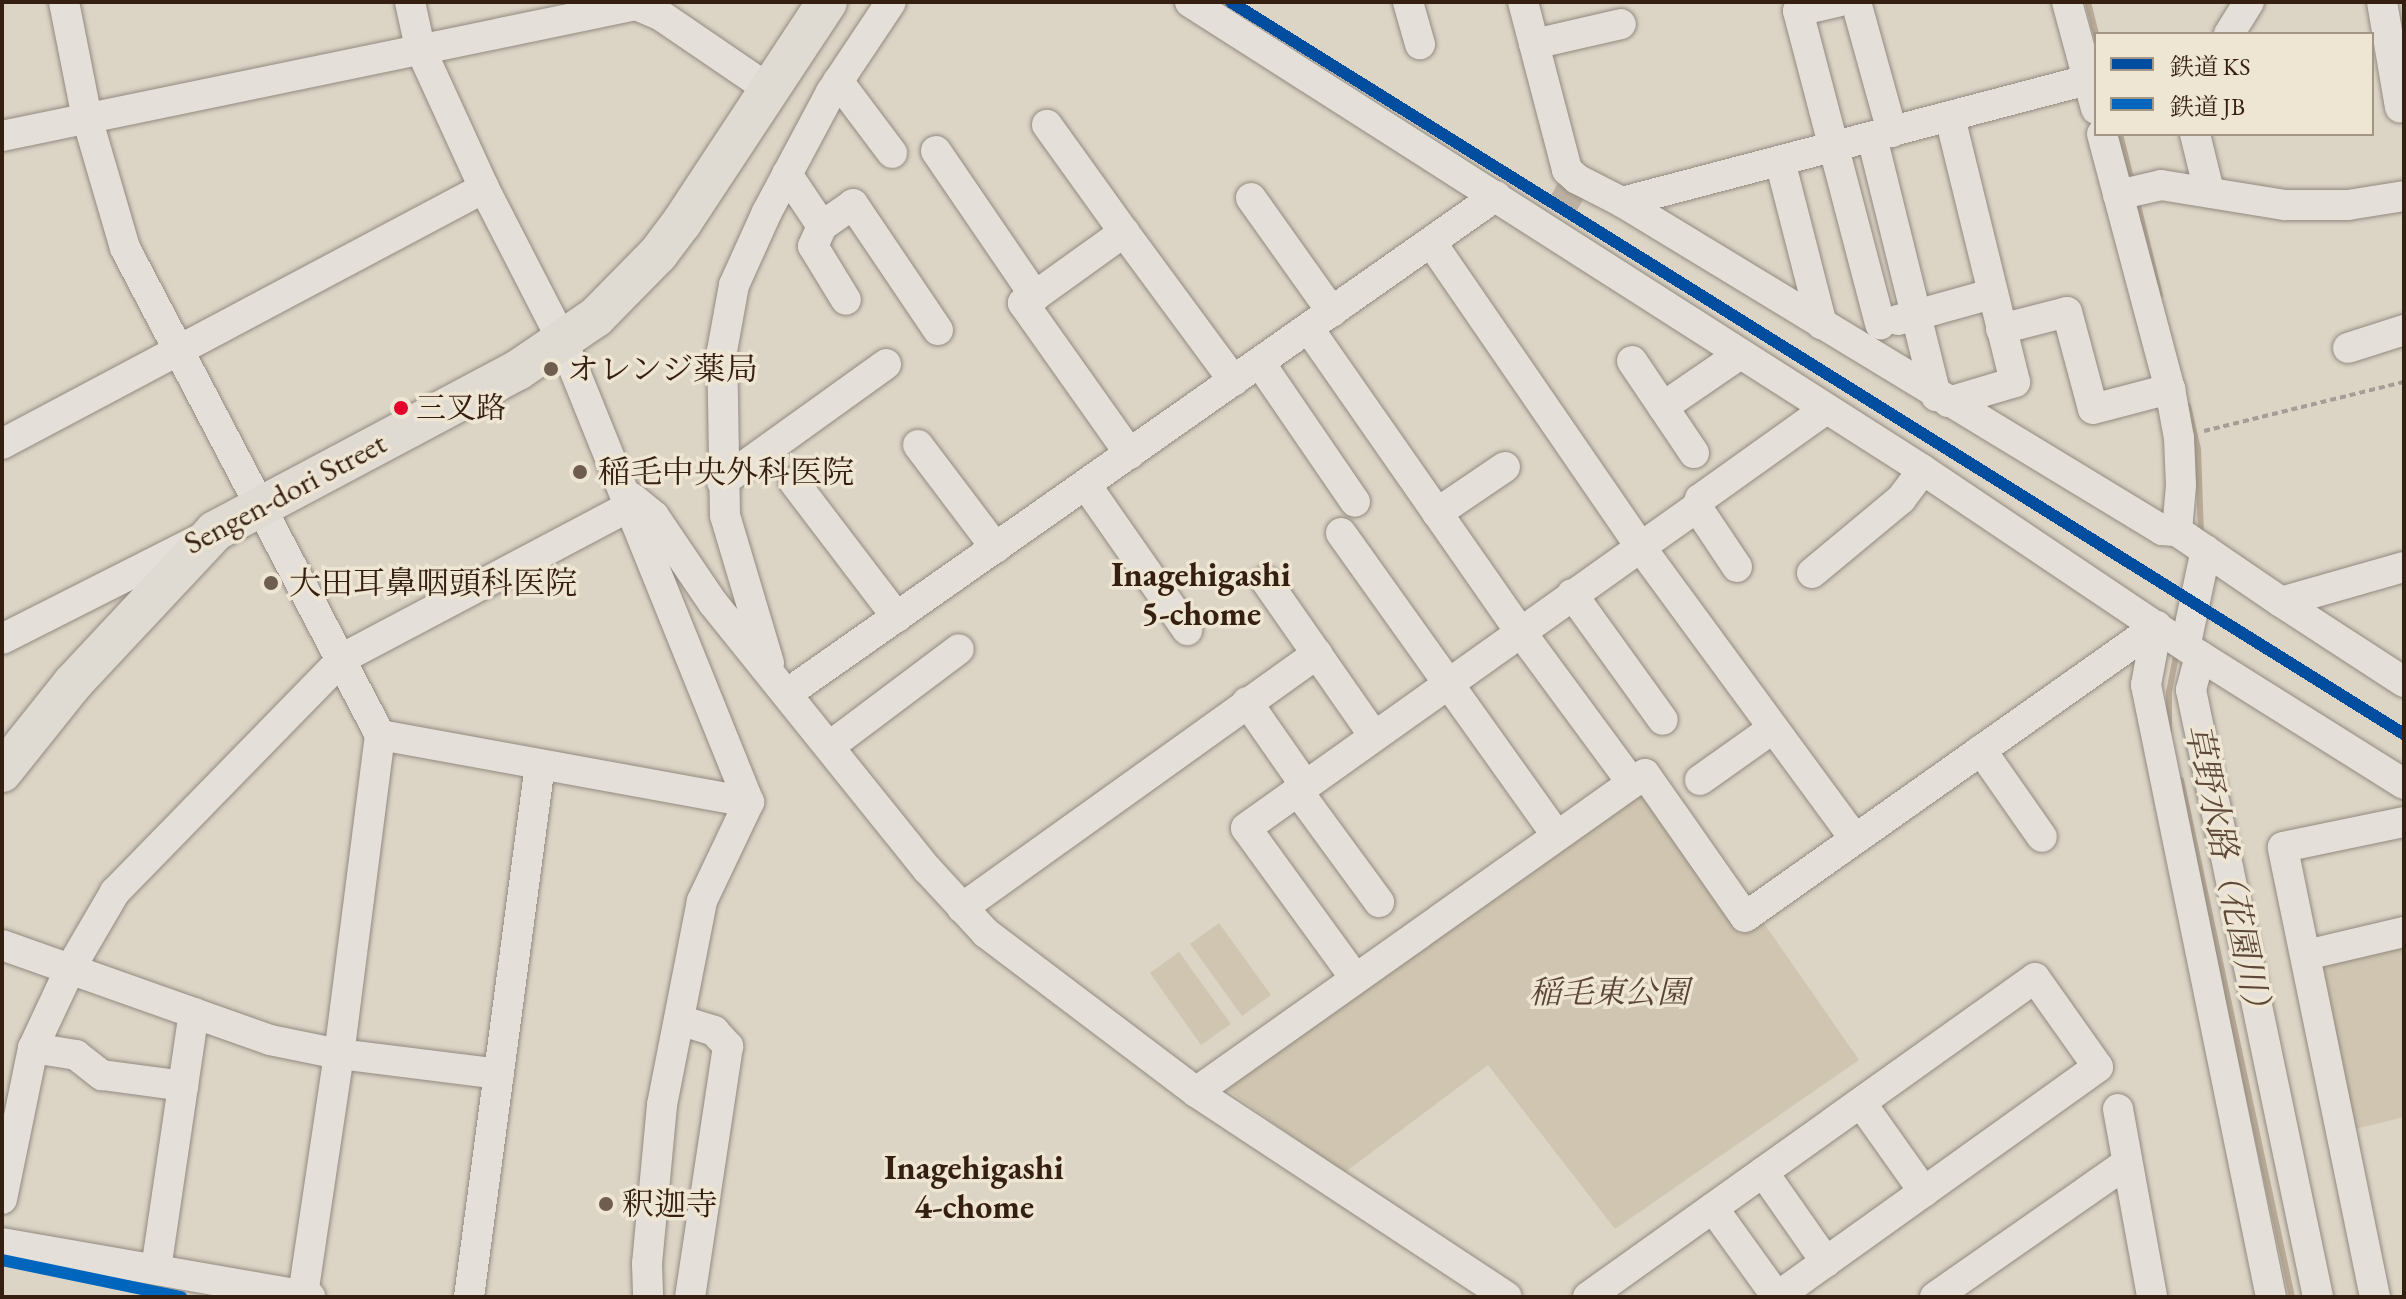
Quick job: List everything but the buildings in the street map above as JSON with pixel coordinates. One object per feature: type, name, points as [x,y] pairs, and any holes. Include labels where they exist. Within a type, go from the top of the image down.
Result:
[{"type":"main road","name":"Sengen-dori Street","points":[[215,531],[518,370],[596,317],[658,254],[827,2]]},
{"type":"main road","points":[[2,772],[73,683],[215,531]]},
{"type":"street","points":[[2,1243],[306,1296],[380,735],[343,658],[125,248],[87,118],[64,2]]},
{"type":"street","points":[[410,2],[420,48],[484,188],[563,342],[749,802],[702,901],[662,1105],[647,1264],[648,1297]]},
{"type":"street","points":[[781,685],[725,515],[722,351],[734,285],[787,174],[838,81],[891,2]]},
{"type":"street","points":[[1190,2],[1496,196],[1565,202],[1622,202],[2092,78],[2067,2]]},
{"type":"street","points":[[1408,2],[1420,44]]},
{"type":"street","points":[[1523,2],[1567,170],[1565,202]]},
{"type":"street","points":[[1837,2],[1798,11],[1836,146],[1880,324]]},
{"type":"street","points":[[1856,2],[1916,315],[1942,399]]},
{"type":"street","points":[[2230,32],[2249,2]]},
{"type":"street","points":[[2382,2],[2400,107]]},
{"type":"street","points":[[2,136],[637,3],[660,15],[770,90]]},
{"type":"street","points":[[1534,44],[1621,24]]},
{"type":"street","points":[[838,81],[892,153]]},
{"type":"street","points":[[1942,399],[2015,382],[1950,117]]},
{"type":"street","points":[[1047,125],[1234,381]]},
{"type":"street","points":[[2103,136],[2170,389],[2179,438],[2181,485],[2177,531]]},
{"type":"street","points":[[2195,136],[2209,191]]},
{"type":"street","points":[[936,151],[1035,296]]},
{"type":"street","points":[[1780,161],[1830,331]]},
{"type":"street","points":[[787,174],[822,226]]},
{"type":"street","points":[[2118,195],[2161,185],[2285,205],[2348,205],[2404,196]]},
{"type":"street","points":[[2,444],[484,188]]},
{"type":"street","points":[[781,685],[897,617],[1496,196]]},
{"type":"street","points":[[1251,198],[1320,320],[1437,513],[1632,783]]},
{"type":"street","points":[[1565,202],[1740,354],[2404,784]]},
{"type":"street","points":[[1622,202],[2162,530],[2177,531],[2404,682]]},
{"type":"street","points":[[846,300],[813,246],[822,226],[853,204],[938,330]]},
{"type":"street","points":[[1124,232],[1023,303],[1130,454]]},
{"type":"street","points":[[1431,242],[1639,545],[1855,839]]},
{"type":"street","points":[[1830,331],[1880,324],[1992,294]]},
{"type":"street","points":[[2001,329],[2067,312],[2093,409],[2170,389]]},
{"type":"street","points":[[2348,348],[2404,330]]},
{"type":"street","points":[[1663,407],[1740,354]]},
{"type":"street","points":[[1632,361],[1694,453]]},
{"type":"street","points":[[1260,363],[1355,502]]},
{"type":"street","points":[[722,482],[886,364]]},
{"type":"street","points":[[1355,978],[1246,828],[1639,545],[1697,507],[1700,499],[1826,409]]},
{"type":"street","points":[[918,445],[996,548]]},
{"type":"street","points":[[1437,513],[1505,467]]},
{"type":"street","points":[[1812,573],[1901,499],[1923,470]]},
{"type":"street","points":[[794,482],[897,617]]},
{"type":"street","points":[[1086,485],[1187,630]]},
{"type":"street","points":[[2,1199],[33,1048],[70,969],[115,892],[343,658],[628,499]]},
{"type":"street","points":[[628,499],[654,516],[713,603],[962,908],[986,933],[1196,1092],[1507,1297]]},
{"type":"street","points":[[1697,507],[1737,567]]},
{"type":"street","name":"Sengen-dori Street","points":[[2,639],[107,583],[215,531]]},
{"type":"street","points":[[1341,533],[1557,836]]},
{"type":"street","points":[[2206,550],[2191,690],[2318,1297]]},
{"type":"street","points":[[2281,602],[2404,567]]},
{"type":"street","points":[[1266,581],[1374,736]]},
{"type":"street","points":[[1572,594],[1663,720]]},
{"type":"street","points":[[1196,1092],[1645,774],[1745,917],[2157,626]]},
{"type":"street","points":[[2157,626],[2146,685],[2271,1297]]},
{"type":"street","points":[[830,746],[959,649]]},
{"type":"street","points":[[962,908],[1317,654]]},
{"type":"street","points":[[1247,702],[1379,902]]},
{"type":"street","points":[[1700,780],[1772,729]]},
{"type":"street","points":[[380,735],[749,802]]},
{"type":"street","points":[[1981,750],[2042,837]]},
{"type":"street","points":[[469,1297],[540,765]]},
{"type":"street","points":[[2375,1297],[2283,847],[2404,822]]},
{"type":"street","points":[[2306,955],[2404,932]]},
{"type":"street","points":[[2,945],[270,1040],[339,1054],[499,1074]]},
{"type":"street","points":[[1588,1297],[2035,978],[2098,1067],[1777,1297],[1713,1208]]},
{"type":"street","points":[[156,1269],[194,1013]]},
{"type":"street","points":[[679,1020],[714,1031],[728,1046],[690,1297]]},
{"type":"street","points":[[33,1048],[76,1055],[102,1075],[183,1086]]},
{"type":"street","points":[[1861,1103],[1924,1192]]},
{"type":"street","points":[[2118,1109],[2152,1297]]},
{"type":"street","points":[[1935,1297],[2127,1163]]},
{"type":"street","points":[[1763,1172],[1826,1262]]},
{"type":"path","points":[[2209,430],[2404,382]]},
{"type":"green space","name":"稲毛東公園","points":[[1642,786],[1740,934],[1761,919],[1859,1060],[1615,1229],[1488,1065],[1344,1173],[1222,1086]]},
{"type":"green space","points":[[1219,923],[1271,995],[1242,1016],[1190,944]]},
{"type":"green space","points":[[2404,942],[2404,1117],[2347,1131],[2320,969],[2325,959]]},
{"type":"green space","points":[[1179,952],[1231,1024],[1201,1045],[1150,973]]},
{"type":"waterway","name":"草野水路（花園川）","points":[[2088,2],[2095,32]]},
{"type":"waterway","name":"草野水路（花園川）","points":[[2120,136],[2132,182]]},
{"type":"waterway","name":"草野水路（花園川）","points":[[2137,201],[2160,295]]},
{"type":"waterway","name":"草野水路（花園川）","points":[[2188,406],[2198,449],[2201,534]]},
{"type":"waterway","name":"草野水路（花園川）","points":[[2169,731],[2169,692],[2177,651]]},
{"type":"waterway","name":"草野水路（花園川）","points":[[2181,780],[2292,1297]]},
{"type":"tunnel","points":[[1559,212],[1573,187]]},
{"type":"rail line","name":"KS","points":[[1231,2],[2404,734]]},
{"type":"rail line","name":"JB","points":[[2,1260],[181,1297]]},
{"type":"place","name":"オレンジ薬局","points":[[551,369]]},
{"type":"place","name":"三叉路","points":[[401,408]]},
{"type":"place","name":"稲毛中央外科医院","points":[[580,472]]},
{"type":"place","name":"大田耳鼻咽頭科医院","points":[[271,583]]},
{"type":"place","name":"釈迦寺","points":[[606,1204]]},
{"type":"district","name":"Inagehigashi 5-chome","points":[[1201,594]]},
{"type":"district","name":"Inagehigashi 4-chome","points":[[974,1186]]}]
